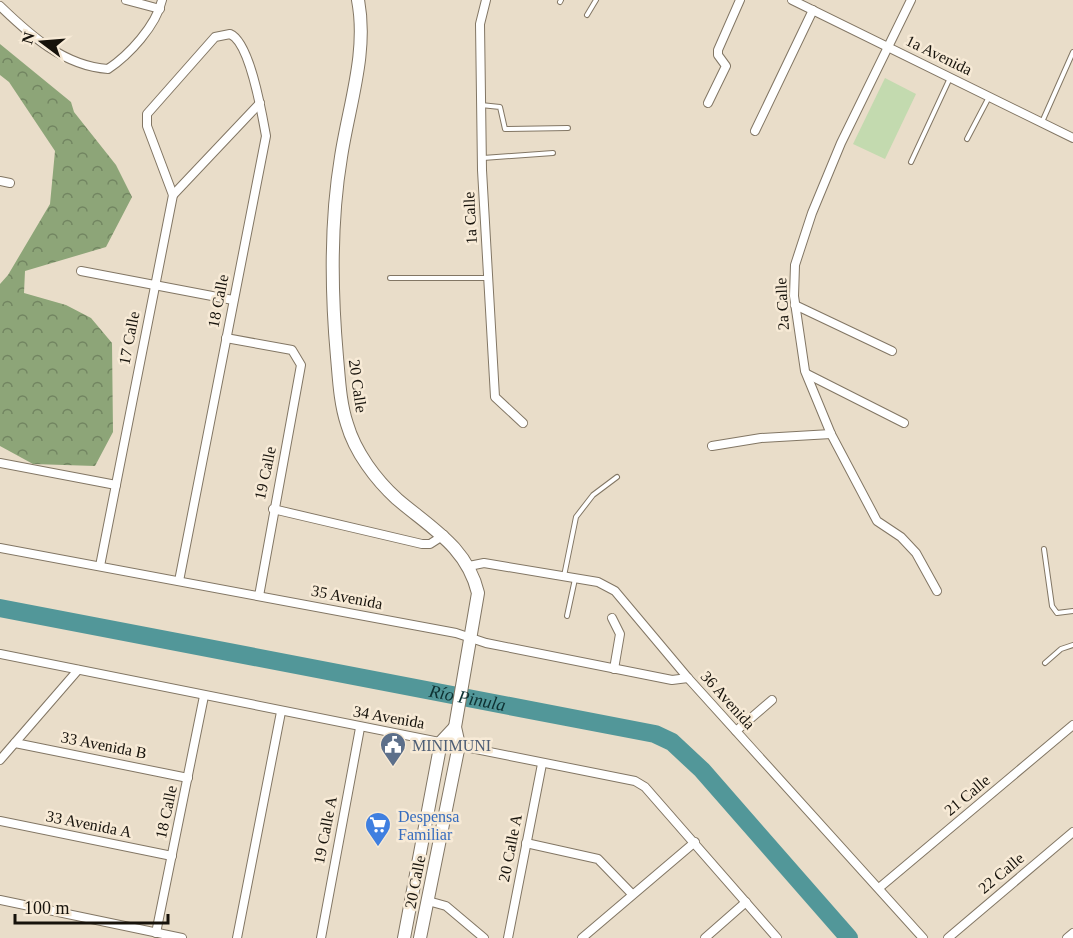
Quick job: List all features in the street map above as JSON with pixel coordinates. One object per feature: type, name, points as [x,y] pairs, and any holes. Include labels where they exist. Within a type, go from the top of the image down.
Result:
[{"type":"main road","name":"20 Calle","points":[[358,0],[362,23],[360,53],[334,202],[332,258],[339,383],[347,425],[365,461],[395,497],[444,535],[469,566],[478,593],[455,727],[459,745],[420,938]]},
{"type":"main road","points":[[441,742],[455,727]]},
{"type":"main road","name":"20 Calle","points":[[404,938],[441,742]]},
{"type":"street","points":[[0,6],[34,38],[77,63],[108,69],[133,45],[161,4],[126,0]]},
{"type":"street","name":"1a Calle","points":[[486,0],[480,24],[482,158],[495,398],[523,423]]},
{"type":"street","points":[[708,103],[726,66],[717,55],[718,50],[740,0]]},
{"type":"street","name":"1a Avenida","points":[[792,0],[1073,138]]},
{"type":"street","name":"2a Calle","points":[[912,0],[887,46],[812,213],[795,266],[795,304],[797,334],[807,374],[831,434],[877,520],[901,537],[916,553],[937,591]]},
{"type":"street","points":[[755,131],[813,10]]},
{"type":"street","name":"18 Calle","points":[[173,195],[146,118],[149,110],[215,37],[230,34],[240,40],[260,103],[266,136],[179,581]]},
{"type":"street","points":[[173,195],[260,103]]},
{"type":"street","points":[[0,181],[10,183]]},
{"type":"street","name":"17 Calle","points":[[99,566],[173,195]]},
{"type":"street","points":[[81,271],[233,300]]},
{"type":"street","points":[[795,304],[891,351]]},
{"type":"street","name":"19 Calle","points":[[226,338],[292,350],[298,357],[301,369],[273,509],[259,596]]},
{"type":"street","points":[[807,374],[904,423]]},
{"type":"street","points":[[712,446],[761,438],[831,434]]},
{"type":"street","points":[[0,463],[116,485]]},
{"type":"street","points":[[273,509],[422,544],[430,544],[444,535]]},
{"type":"street","name":"35 Avenida","points":[[0,548],[259,596],[672,680],[688,678]]},
{"type":"street","name":"36 Avenida","points":[[469,566],[484,563],[598,582],[615,591],[688,678],[922,938]]},
{"type":"street","points":[[612,618],[620,634],[614,669]]},
{"type":"street","name":"34 Avenida","points":[[0,654],[360,728],[459,745],[542,764],[635,781],[645,788],[695,842],[777,938]]},
{"type":"street","points":[[0,760],[78,670]]},
{"type":"street","name":"18 Calle","points":[[156,933],[204,696]]},
{"type":"street","points":[[736,730],[772,700]]},
{"type":"street","points":[[237,938],[281,712]]},
{"type":"street","name":"21 Calle","points":[[879,888],[1073,725]]},
{"type":"street","name":"19 Calle A","points":[[321,938],[360,728]]},
{"type":"street","name":"33 Avenida B","points":[[15,742],[188,777]]},
{"type":"street","name":"20 Calle A","points":[[507,938],[542,764]]},
{"type":"street","name":"33 Avenida A","points":[[0,822],[172,856]]},
{"type":"street","name":"22 Calle","points":[[948,938],[1073,832]]},
{"type":"street","points":[[582,938],[695,842]]},
{"type":"street","points":[[526,843],[598,859],[632,894]]},
{"type":"street","points":[[0,900],[182,938]]},
{"type":"street","points":[[428,901],[446,906],[484,938]]},
{"type":"street","points":[[705,938],[746,902]]},
{"type":"street","points":[[1067,938],[1073,933]]},
{"type":"lane","points":[[587,15],[596,0]]},
{"type":"lane","points":[[1042,122],[1073,52]]},
{"type":"lane","points":[[911,162],[950,77]]},
{"type":"lane","points":[[967,139],[989,96]]},
{"type":"lane","points":[[481,105],[500,107],[505,129],[568,128]]},
{"type":"lane","points":[[482,158],[553,153]]},
{"type":"lane","points":[[390,278],[488,278]]},
{"type":"lane","points":[[564,577],[576,516],[593,495],[617,477]]},
{"type":"lane","points":[[1044,549],[1052,606],[1057,613],[1073,611]]},
{"type":"lane","points":[[567,615],[575,579]]},
{"type":"lane","points":[[1045,663],[1061,649],[1073,645]]},
{"type":"green space","points":[[0,44],[71,102],[74,112],[116,165],[132,197],[106,247],[25,271],[24,293],[66,305],[91,318],[112,343],[113,432],[95,466],[33,464],[0,446],[0,284],[8,275],[50,204],[55,151],[9,82],[0,75]]},
{"type":"green space","points":[[885,78],[916,94],[885,159],[853,144]]},
{"type":"waterway","name":"Río Pinula","points":[[0,608],[655,734],[672,742],[702,770],[849,938]]},
{"type":"place","name":"MINIMUNI","points":[[393,768]]},
{"type":"place","name":"Despensa Familiar","points":[[378,848]]}]
